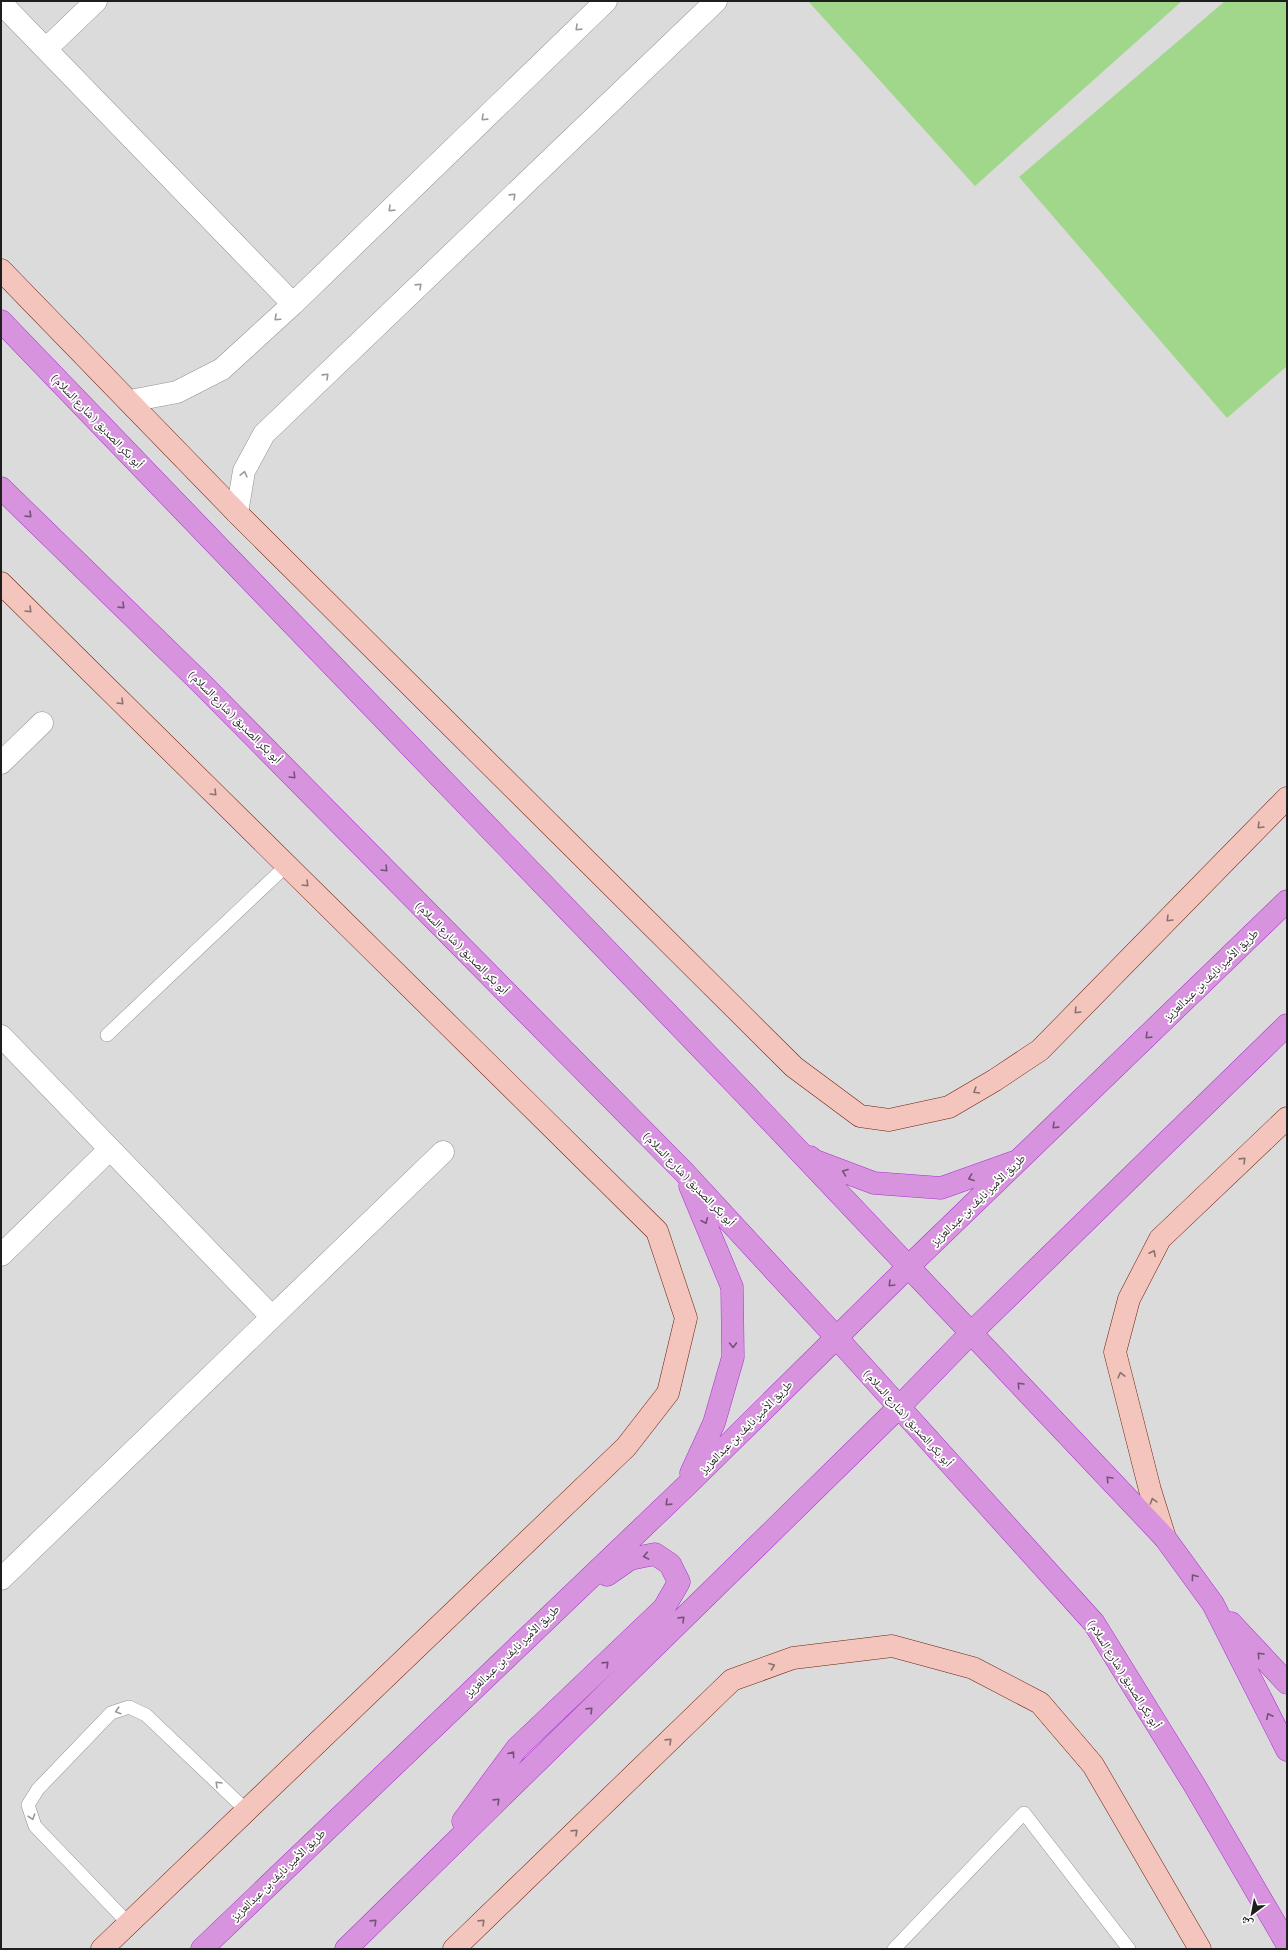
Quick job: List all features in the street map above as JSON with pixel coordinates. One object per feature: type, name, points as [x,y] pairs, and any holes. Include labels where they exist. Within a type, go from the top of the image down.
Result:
[{"type":"highway","name":"( شارع السلام ) أبو بكر الصديق","points":[[1,321],[747,1096],[1165,1538],[1213,1604],[1287,1683]]},
{"type":"highway","name":"( شارع السلام ) أبو بكر الصديق","points":[[1,488],[200,682],[684,1172],[1094,1623],[1195,1786],[1287,1944]]},
{"type":"highway","name":"طريق الأمير نايف بن عبدالعزيز","points":[[202,1949],[686,1486],[908,1267],[1287,901]]},
{"type":"highway","points":[[346,1949],[899,1407],[970,1333],[1287,1025]]},
{"type":"highway","points":[[747,1096],[813,1160],[874,1183],[941,1188],[1020,1160]]},
{"type":"highway","points":[[684,1172],[732,1287],[733,1356],[714,1423],[686,1486]]},
{"type":"highway","points":[[432,1865],[482,1793],[517,1748],[664,1608],[679,1582],[670,1564],[655,1554],[630,1559],[554,1611]]},
{"type":"highway","name":"( شارع السلام ) أبو بكر الصديق","points":[[1213,1604],[1287,1750]]},
{"type":"main road","points":[[1,270],[130,401],[237,513],[794,1067],[860,1116],[889,1120],[949,1107],[995,1080],[1040,1050],[1287,798]]},
{"type":"main road","points":[[1,583],[658,1231],[686,1318],[668,1393],[626,1447],[102,1949]]},
{"type":"main road","points":[[1165,1538],[1150,1490],[1115,1352],[1129,1299],[1160,1239],[1287,1118]]},
{"type":"main road","points":[[454,1949],[732,1680],[793,1658],[892,1646],[973,1668],[1040,1703],[1093,1765],[1200,1949]]},
{"type":"street","points":[[46,49],[96,1]]},
{"type":"street","points":[[130,401],[177,392],[222,369],[293,304],[606,1]]},
{"type":"street","points":[[237,513],[244,471],[264,434],[716,1]]},
{"type":"street","points":[[1,3],[293,304]]},
{"type":"street","points":[[1,763],[42,723]]},
{"type":"street","points":[[1,1036],[272,1317]]},
{"type":"street","points":[[1,1255],[110,1149]]},
{"type":"street","points":[[1,1579],[443,1152]]},
{"type":"lane","points":[[107,1035],[287,865]]},
{"type":"lane","points":[[128,1923],[36,1826],[28,1805],[38,1788],[111,1713],[129,1707],[146,1715],[247,1810]]},
{"type":"lane","points":[[894,1949],[1024,1813],[1129,1949]]},
{"type":"shaded area","points":[[1,1],[1287,1],[1287,1949],[1,1949]]},
{"type":"green space","points":[[808,1],[1182,1],[975,186]]},
{"type":"green space","points":[[1225,1],[1287,1],[1287,366],[1227,418],[1019,177]]}]
